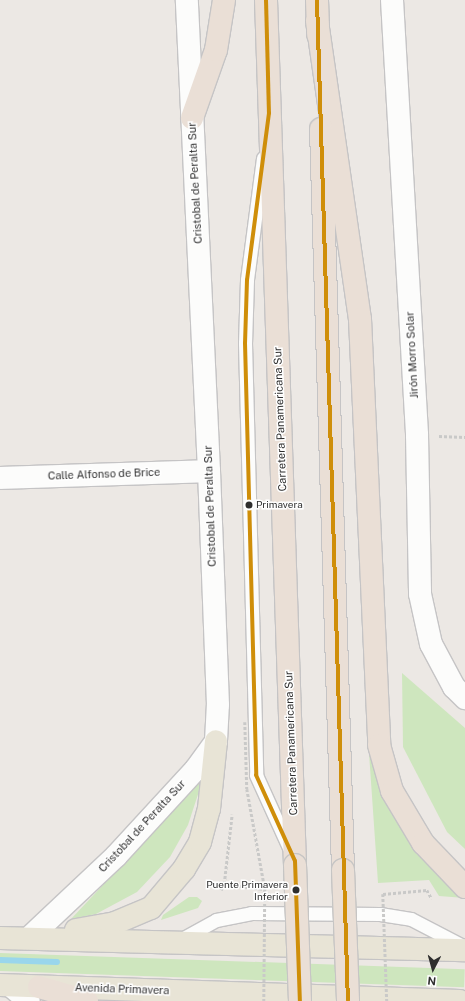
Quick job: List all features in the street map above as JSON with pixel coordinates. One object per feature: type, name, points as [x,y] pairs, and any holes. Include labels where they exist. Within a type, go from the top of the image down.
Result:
[{"type":"highway","points":[[192,118],[216,50],[224,0]]},
{"type":"highway","name":"Carretera Panamericana Sur","points":[[266,0],[300,1001]]},
{"type":"highway","points":[[317,10],[348,1001]]},
{"type":"highway","points":[[317,10],[360,319],[379,745],[392,791],[423,843],[465,887]]},
{"type":"highway","points":[[34,994],[87,1001]]},
{"type":"main road","points":[[29,938],[115,923],[151,908],[184,869],[200,842],[208,809],[216,741]]},
{"type":"main road","points":[[0,938],[465,949]]},
{"type":"main road","name":"Avenida Primavera","points":[[6,986],[34,994],[163,991],[460,1001]]},
{"type":"street","name":"Cristobal de Peralta Sur","points":[[29,938],[116,856],[196,769],[216,741],[218,705],[209,471],[187,0]]},
{"type":"street","name":"Jirón Morro Solar","points":[[392,0],[417,435],[420,594],[431,644],[454,687],[465,698]]},
{"type":"street","name":"Calle Alfonso de Brice","points":[[0,478],[209,471]]},
{"type":"lane","points":[[269,113],[246,280],[246,343],[256,775],[295,863]]},
{"type":"lane","points":[[177,942],[216,920],[252,913],[380,914],[411,919],[465,949]]},
{"type":"lane","points":[[163,991],[199,1001]]},
{"type":"path","points":[[417,435],[465,437]]},
{"type":"path","points":[[245,722],[247,789],[265,889],[264,1001]]},
{"type":"path","points":[[224,884],[265,889]]},
{"type":"path","points":[[387,1001],[383,894],[427,890],[432,899]]},
{"type":"green space","points":[[402,673],[465,728],[465,849],[447,832],[403,747]]},
{"type":"green space","points":[[369,753],[465,898],[439,896],[429,880],[378,883]]},
{"type":"green space","points":[[203,779],[188,825],[170,857],[137,892],[96,914],[71,919]]},
{"type":"green space","points":[[189,897],[197,897],[202,901],[198,908],[161,920],[163,915]]},
{"type":"green space","points":[[0,953],[465,969],[464,987],[0,971]]},
{"type":"waterway","points":[[0,960],[57,962]]},
{"type":"transit line","points":[[266,0],[269,113],[247,280],[245,343],[256,775],[295,861],[300,1001]]},
{"type":"transit line","points":[[317,0],[348,1001]]},
{"type":"place","name":"Primavera","points":[[249,505]]},
{"type":"place","name":"Puente Primavera Inferior","points":[[296,890]]}]
